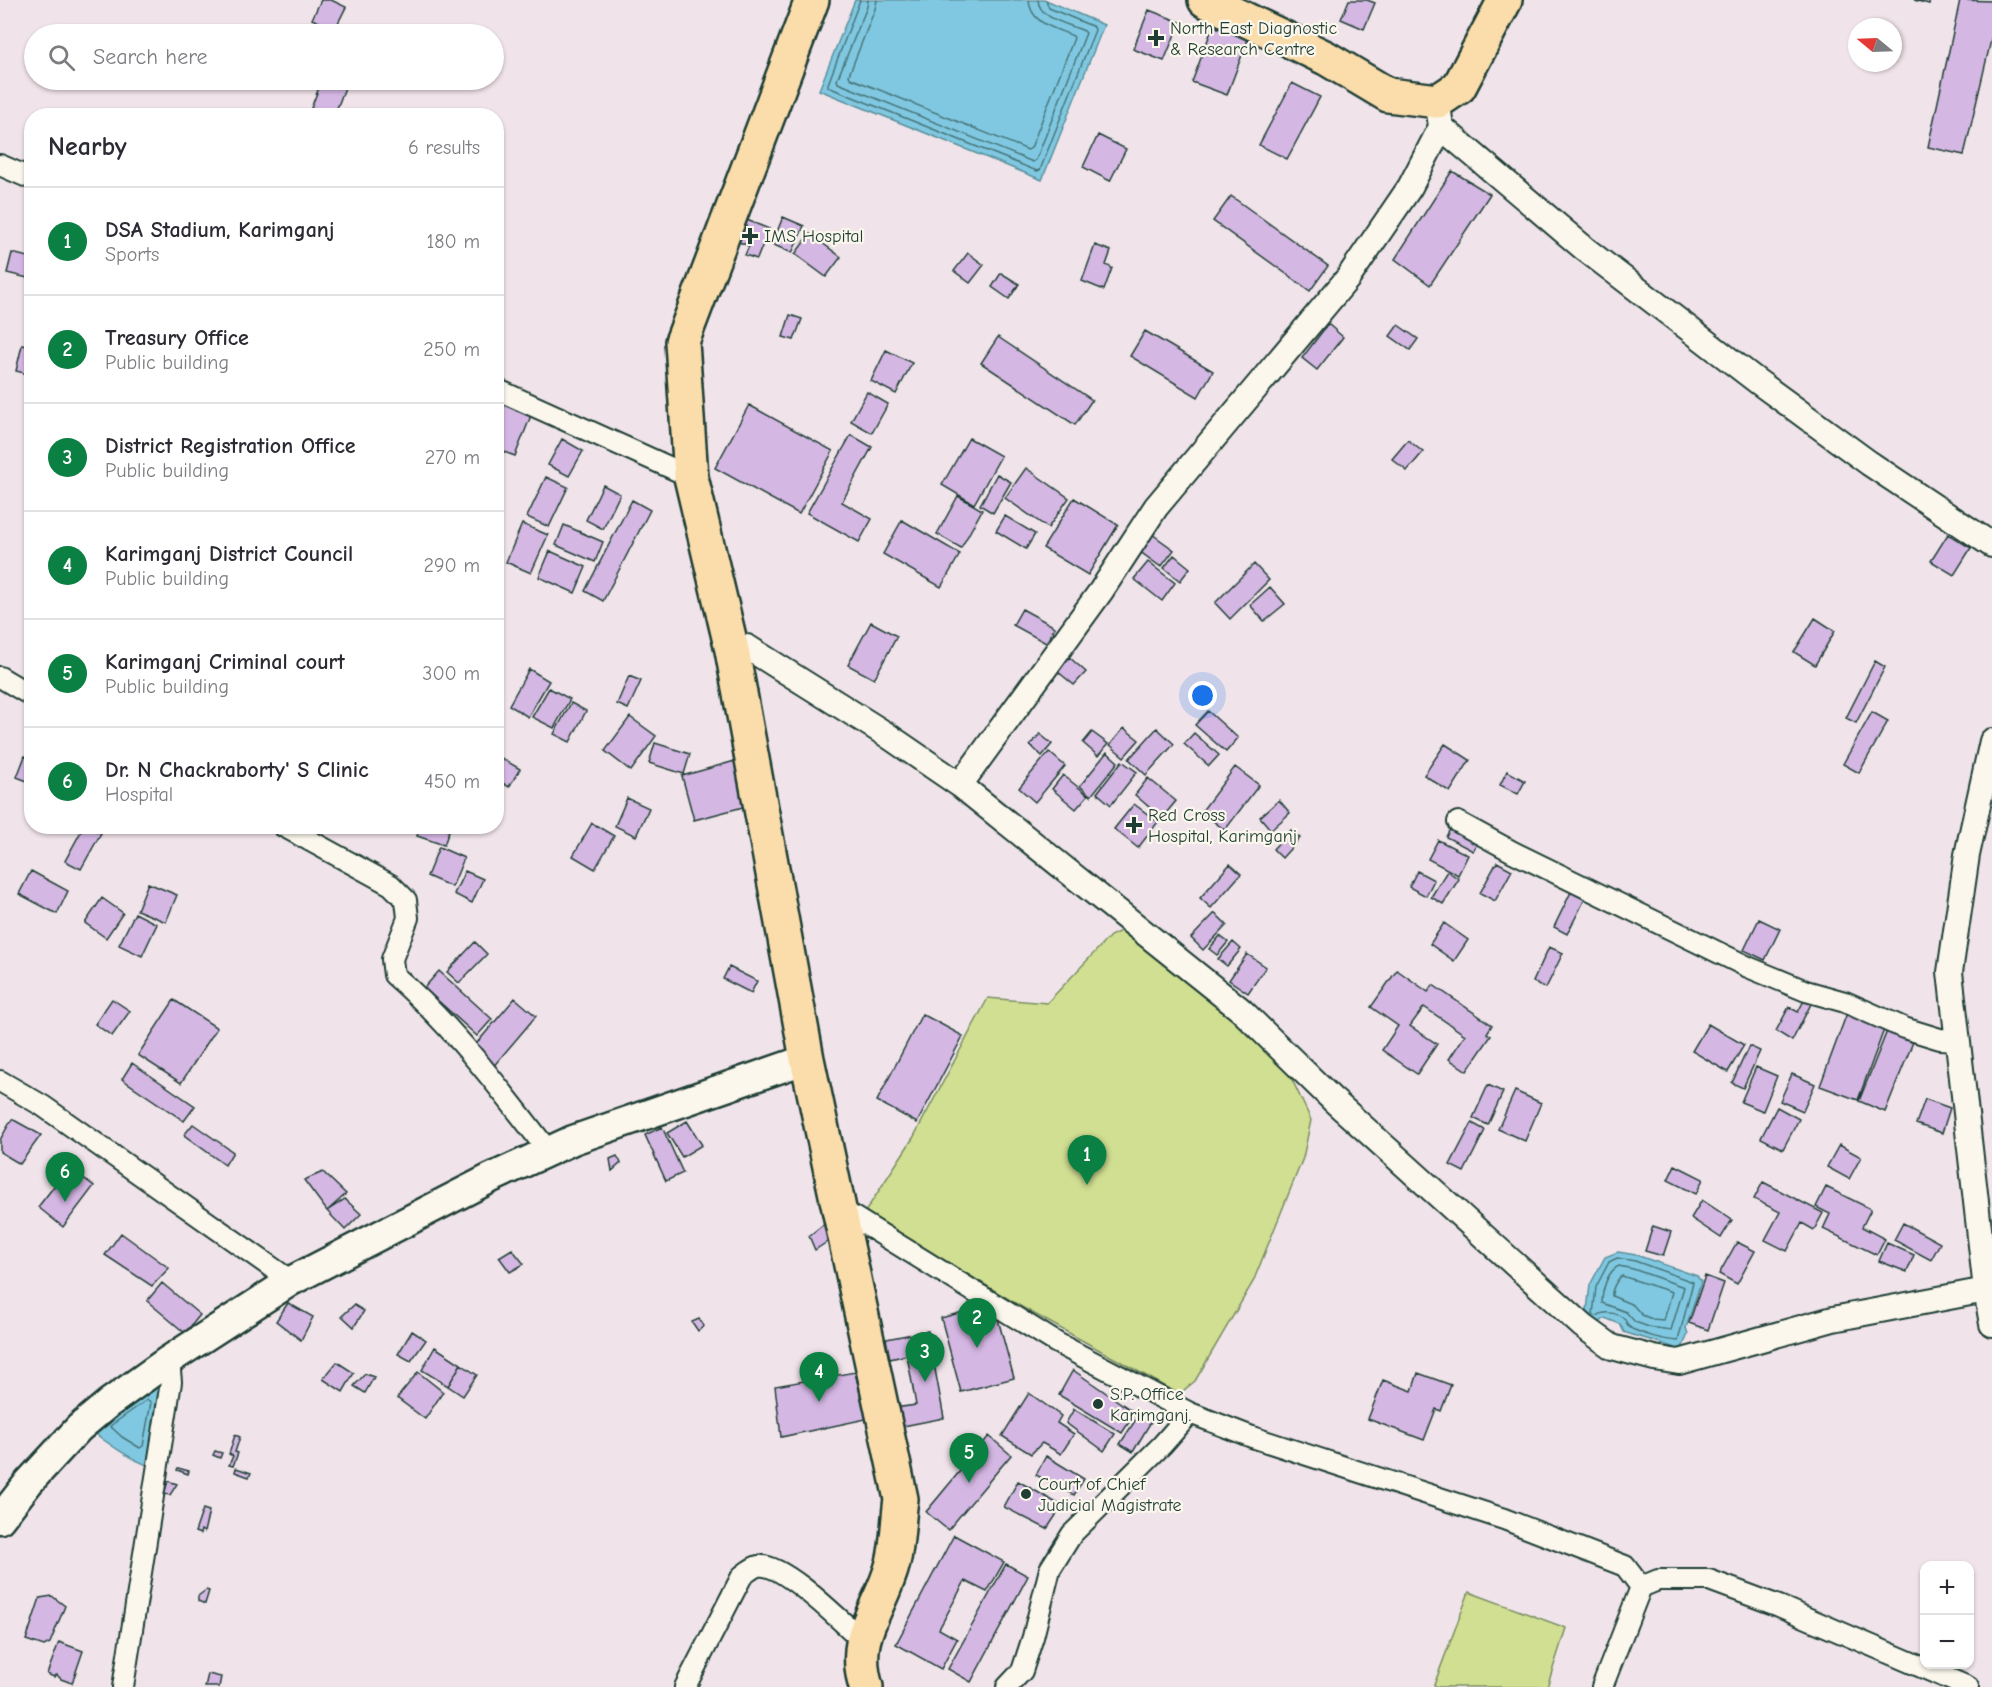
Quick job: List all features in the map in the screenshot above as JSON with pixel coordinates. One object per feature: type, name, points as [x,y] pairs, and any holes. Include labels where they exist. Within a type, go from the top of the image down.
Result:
[{"type":"highway","points":[[812,0],[682,342],[691,477],[732,650],[807,1059],[901,1499],[893,1564],[862,1640],[862,1672],[866,1687]]},
{"type":"highway","points":[[1205,0],[1326,58],[1388,95],[1440,114],[1459,87],[1505,0]]},
{"type":"main road","points":[[0,1519],[29,1482],[79,1428],[109,1403],[169,1360],[291,1281],[491,1178],[573,1140],[807,1059]]},
{"type":"street","points":[[960,785],[1101,591],[1156,507],[1348,278],[1410,187],[1440,114],[1585,249],[1757,381],[1869,463],[1992,545]]},
{"type":"street","points":[[0,165],[24,176]]},
{"type":"street","points":[[504,393],[691,477]]},
{"type":"street","points":[[732,650],[747,646],[960,785],[1241,1010],[1332,1100],[1583,1326],[1612,1347],[1679,1362],[1833,1319],[1986,1290]]},
{"type":"street","points":[[0,677],[24,691]]},
{"type":"street","points":[[1992,741],[1967,855],[1950,972],[1986,1237],[1986,1290],[1992,1324]]},
{"type":"street","points":[[1458,822],[1513,852],[1748,967],[1806,991],[1845,1002],[1904,1028],[1940,1039],[1958,1040]]},
{"type":"street","points":[[298,834],[391,885],[406,900],[408,918],[392,959],[394,975],[411,989],[479,1064],[549,1151]]},
{"type":"street","points":[[0,1081],[43,1106],[291,1281]]},
{"type":"street","points":[[839,1208],[1057,1343],[1190,1413],[1252,1437],[1515,1523],[1625,1566],[1641,1587]]},
{"type":"street","points":[[123,1687],[171,1382],[169,1360]]},
{"type":"street","points":[[1007,1687],[1022,1671],[1050,1569],[1072,1534],[1190,1413]]},
{"type":"street","points":[[685,1687],[742,1576],[757,1566],[769,1567],[791,1578],[862,1640]]},
{"type":"street","points":[[1602,1687],[1641,1587],[1658,1580],[1709,1580],[1779,1606],[1968,1687]]},
{"type":"green space","points":[[1127,928],[1242,1027],[1288,1071],[1311,1120],[1303,1158],[1253,1282],[1195,1381],[1179,1394],[1020,1306],[865,1212],[913,1138],[988,998],[1047,1003],[1110,936]]},
{"type":"green space","points":[[1469,1592],[1566,1628],[1547,1687],[1438,1687],[1434,1685]]},
{"type":"water","points":[[855,0],[1046,0],[1104,25],[1042,180],[819,90]]},
{"type":"water","points":[[1618,1252],[1636,1255],[1697,1276],[1701,1282],[1686,1328],[1688,1334],[1681,1351],[1624,1332],[1620,1324],[1605,1318],[1598,1324],[1586,1319],[1590,1285],[1605,1257]]},
{"type":"water","points":[[164,1372],[152,1467],[119,1451],[89,1429]]},
{"type":"building","points":[[321,0],[331,0],[346,7],[338,24],[324,24],[312,19]]},
{"type":"building","points":[[1349,0],[1367,0],[1375,3],[1364,29],[1341,19]]},
{"type":"building","points":[[1914,0],[1930,0],[1929,4]]},
{"type":"building","points":[[1960,0],[1992,1],[1992,36],[1964,155],[1928,147]]},
{"type":"building","points":[[1149,10],[1180,22],[1164,61],[1133,49]]},
{"type":"building","points":[[1213,26],[1248,39],[1227,95],[1192,82]]},
{"type":"building","points":[[1292,83],[1320,97],[1287,159],[1259,145]]},
{"type":"building","points":[[318,90],[344,90],[337,108],[311,108]]},
{"type":"building","points":[[1098,135],[1126,149],[1110,181],[1083,167]]},
{"type":"building","points":[[1452,171],[1490,194],[1430,285],[1395,259]]},
{"type":"building","points":[[1231,196],[1328,266],[1310,291],[1213,221]]},
{"type":"building","points":[[737,216],[769,229],[757,259],[745,255],[749,246],[729,238]]},
{"type":"building","points":[[783,217],[804,226],[792,253],[772,244]]},
{"type":"building","points":[[810,234],[841,257],[826,277],[795,254]]},
{"type":"building","points":[[1095,245],[1111,251],[1106,265],[1112,268],[1104,290],[1082,281]]},
{"type":"building","points":[[12,253],[24,256],[24,277],[7,273]]},
{"type":"building","points":[[968,253],[984,265],[970,283],[954,271]]},
{"type":"building","points":[[1001,273],[1019,284],[1009,299],[992,287]]},
{"type":"building","points":[[790,315],[802,319],[794,340],[783,337]]},
{"type":"building","points":[[1328,324],[1343,337],[1317,370],[1302,358]]},
{"type":"building","points":[[1398,325],[1418,339],[1410,350],[1390,336]]},
{"type":"building","points":[[1145,331],[1213,371],[1198,397],[1130,356]]},
{"type":"building","points":[[998,337],[1092,400],[1075,425],[981,363]]},
{"type":"building","points":[[22,345],[24,345],[24,373],[16,371]]},
{"type":"building","points":[[886,350],[912,363],[896,394],[871,381]]},
{"type":"building","points":[[867,392],[888,404],[872,433],[851,421]]},
{"type":"building","points":[[505,402],[532,413],[515,456],[504,452]]},
{"type":"building","points":[[749,405],[833,451],[799,514],[715,468]]},
{"type":"building","points":[[851,435],[872,447],[842,502],[872,519],[859,542],[807,513]]},
{"type":"building","points":[[969,438],[1001,456],[974,504],[942,485]]},
{"type":"building","points":[[562,439],[583,451],[569,476],[548,465]]},
{"type":"building","points":[[1408,440],[1423,452],[1407,471],[1392,459]]},
{"type":"building","points":[[1026,468],[1069,498],[1048,528],[1005,498]]},
{"type":"building","points":[[997,474],[1011,482],[993,513],[980,505]]},
{"type":"building","points":[[546,477],[568,487],[549,527],[527,517]]},
{"type":"building","points":[[603,485],[620,494],[603,529],[586,520]]},
{"type":"building","points":[[958,496],[982,510],[961,548],[937,534]]},
{"type":"building","points":[[1074,498],[1118,525],[1088,575],[1043,548]]},
{"type":"building","points":[[632,500],[650,510],[603,601],[585,591]]},
{"type":"building","points":[[1005,516],[1035,534],[1026,549],[996,531]]},
{"type":"building","points":[[902,520],[960,554],[941,587],[883,554]]},
{"type":"building","points":[[522,524],[548,535],[531,573],[506,562]]},
{"type":"building","points":[[564,525],[603,542],[595,562],[556,545]]},
{"type":"building","points":[[1152,534],[1174,550],[1161,567],[1139,551]]},
{"type":"building","points":[[1948,534],[1971,548],[1954,575],[1931,561]]},
{"type":"building","points":[[550,551],[586,567],[575,593],[539,577]]},
{"type":"building","points":[[1174,555],[1190,568],[1180,581],[1164,568]]},
{"type":"building","points":[[1148,562],[1175,583],[1162,601],[1134,579]]},
{"type":"building","points":[[1254,564],[1269,580],[1230,619],[1215,603]]},
{"type":"building","points":[[1270,587],[1285,604],[1264,621],[1250,605]]},
{"type":"building","points":[[1022,609],[1055,627],[1046,643],[1013,625]]},
{"type":"building","points":[[1815,618],[1835,631],[1815,665],[1794,652]]},
{"type":"building","points":[[871,622],[897,636],[874,679],[848,665]]},
{"type":"building","points":[[1069,657],[1086,672],[1074,685],[1057,671]]},
{"type":"building","points":[[1875,661],[1885,667],[1856,723],[1846,718]]},
{"type":"building","points":[[529,669],[549,681],[528,717],[509,705]]},
{"type":"building","points":[[629,676],[641,681],[628,709],[617,704]]},
{"type":"building","points":[[549,688],[570,699],[554,728],[532,717]]},
{"type":"building","points":[[571,703],[586,711],[570,742],[554,734]]},
{"type":"building","points":[[1208,711],[1238,738],[1226,752],[1195,725]]},
{"type":"building","points":[[1872,712],[1888,721],[1859,773],[1843,764]]},
{"type":"building","points":[[630,717],[656,736],[631,771],[605,751]]},
{"type":"building","points":[[1124,728],[1139,740],[1124,757],[1110,745]]},
{"type":"building","points":[[1157,728],[1174,744],[1146,775],[1129,759]]},
{"type":"building","points":[[1092,732],[1108,744],[1098,756],[1083,743]]},
{"type":"building","points":[[1194,733],[1219,755],[1209,766],[1184,744]]},
{"type":"building","points":[[1040,734],[1052,744],[1042,756],[1030,745]]},
{"type":"building","points":[[655,743],[690,754],[684,774],[649,763]]},
{"type":"building","points":[[1445,744],[1470,760],[1450,792],[1424,775]]},
{"type":"building","points":[[1049,752],[1065,766],[1035,802],[1019,788]]},
{"type":"building","points":[[1107,752],[1118,762],[1091,796],[1080,786]]},
{"type":"building","points":[[24,759],[24,780],[17,777]]},
{"type":"building","points":[[504,760],[520,769],[509,787],[504,784]]},
{"type":"building","points":[[735,761],[747,806],[694,820],[682,776]]},
{"type":"building","points":[[1122,761],[1137,772],[1111,805],[1097,793]]},
{"type":"building","points":[[1235,767],[1259,785],[1225,830],[1201,812]]},
{"type":"building","points":[[1507,771],[1525,781],[1518,794],[1500,785]]},
{"type":"building","points":[[1063,775],[1088,795],[1076,809],[1052,789]]},
{"type":"building","points":[[1148,778],[1176,801],[1162,818],[1135,795]]},
{"type":"building","points":[[627,798],[649,808],[636,836],[615,826]]},
{"type":"building","points":[[1279,800],[1290,813],[1271,830],[1260,817]]},
{"type":"building","points":[[1134,804],[1158,822],[1138,848],[1114,829]]},
{"type":"building","points":[[1455,819],[1482,834],[1473,851],[1446,837]]},
{"type":"building","points":[[592,823],[614,836],[595,869],[573,856]]},
{"type":"building","points":[[1291,830],[1300,838],[1282,858],[1273,849]]},
{"type":"building","points":[[80,834],[100,834],[81,869],[65,861]]},
{"type":"building","points":[[418,834],[448,834],[444,845],[417,836]]},
{"type":"building","points":[[1438,840],[1468,855],[1458,875],[1428,859]]},
{"type":"building","points":[[439,847],[464,858],[452,887],[427,876]]},
{"type":"building","points":[[1497,862],[1512,870],[1495,901],[1480,893]]},
{"type":"building","points":[[1230,864],[1241,874],[1211,908],[1200,898]]},
{"type":"building","points":[[31,871],[68,891],[57,914],[19,894]]},
{"type":"building","points":[[465,871],[483,879],[472,903],[454,894]]},
{"type":"building","points":[[1417,871],[1434,880],[1426,896],[1409,887]]},
{"type":"building","points":[[1447,871],[1459,879],[1443,904],[1431,897]]},
{"type":"building","points":[[148,883],[177,895],[166,922],[137,910]]},
{"type":"building","points":[[1571,892],[1585,899],[1567,934],[1554,927]]},
{"type":"building","points":[[102,898],[123,913],[106,938],[85,923]]},
{"type":"building","points":[[135,913],[157,924],[142,956],[119,945]]},
{"type":"building","points":[[1215,913],[1227,925],[1203,950],[1191,938]]},
{"type":"building","points":[[1759,919],[1780,929],[1765,960],[1744,950]]},
{"type":"building","points":[[1444,923],[1468,940],[1454,961],[1430,944]]},
{"type":"building","points":[[1220,936],[1228,942],[1217,955],[1209,949]]},
{"type":"building","points":[[475,942],[487,954],[459,983],[447,972]]},
{"type":"building","points":[[1233,942],[1241,949],[1227,966],[1218,959]]},
{"type":"building","points":[[1549,947],[1563,953],[1546,988],[1533,982]]},
{"type":"building","points":[[1247,954],[1266,967],[1248,993],[1229,980]]},
{"type":"building","points":[[729,967],[757,981],[751,993],[723,979]]},
{"type":"building","points":[[1397,970],[1428,992],[1433,985],[1492,1025],[1487,1033],[1491,1036],[1467,1071],[1449,1059],[1465,1035],[1424,1007],[1410,1026],[1437,1044],[1417,1074],[1382,1050],[1398,1026],[1371,1007]]},
{"type":"building","points":[[439,971],[492,1019],[477,1036],[424,988]]},
{"type":"building","points":[[1808,993],[1815,996],[1792,1041],[1776,1031],[1789,1007],[1798,1012]]},
{"type":"building","points":[[515,998],[536,1016],[492,1068],[471,1050]]},
{"type":"building","points":[[112,999],[130,1011],[112,1036],[95,1024]]},
{"type":"building","points":[[174,1000],[217,1028],[181,1083],[138,1055]]},
{"type":"building","points":[[1847,1013],[1885,1027],[1858,1100],[1820,1086]]},
{"type":"building","points":[[922,1014],[963,1036],[917,1123],[877,1101]]},
{"type":"building","points":[[1708,1024],[1744,1045],[1728,1072],[1692,1051]]},
{"type":"building","points":[[1887,1031],[1913,1042],[1885,1112],[1859,1101]]},
{"type":"building","points":[[1749,1046],[1760,1051],[1743,1088],[1732,1083]]},
{"type":"building","points":[[132,1063],[195,1106],[184,1121],[122,1079]]},
{"type":"building","points":[[1756,1067],[1777,1076],[1763,1111],[1741,1102]]},
{"type":"building","points":[[1792,1074],[1815,1084],[1803,1111],[1780,1101]]},
{"type":"building","points":[[1488,1085],[1503,1092],[1488,1125],[1473,1118]]},
{"type":"building","points":[[1515,1091],[1541,1103],[1525,1141],[1498,1129]]},
{"type":"building","points":[[1925,1099],[1950,1108],[1942,1133],[1916,1124]]},
{"type":"building","points":[[1777,1107],[1799,1119],[1783,1149],[1761,1138]]},
{"type":"building","points":[[12,1119],[41,1135],[20,1164],[0,1152],[0,1140]]},
{"type":"building","points":[[687,1121],[702,1145],[682,1157],[667,1133]]},
{"type":"building","points":[[1472,1123],[1485,1130],[1464,1172],[1450,1165]]},
{"type":"building","points":[[193,1124],[233,1152],[225,1165],[184,1135]]},
{"type":"building","points":[[662,1127],[683,1173],[666,1181],[645,1135]]},
{"type":"building","points":[[1839,1145],[1861,1157],[1849,1179],[1827,1167]]},
{"type":"building","points":[[617,1156],[621,1163],[612,1171],[610,1159]]},
{"type":"building","points":[[1675,1165],[1703,1179],[1696,1194],[1668,1180]]},
{"type":"building","points":[[69,1167],[94,1186],[63,1227],[38,1207]]},
{"type":"building","points":[[323,1172],[346,1194],[327,1211],[304,1180]]},
{"type":"building","points":[[1763,1182],[1823,1213],[1814,1230],[1802,1223],[1787,1251],[1765,1240],[1780,1212],[1754,1199]]},
{"type":"building","points":[[1826,1187],[1871,1209],[1862,1227],[1885,1239],[1877,1255],[1823,1229],[1830,1214],[1816,1207]]},
{"type":"building","points":[[345,1199],[361,1214],[345,1230],[327,1211]]},
{"type":"building","points":[[1702,1200],[1732,1220],[1721,1238],[1691,1218]]},
{"type":"building","points":[[1903,1223],[1940,1243],[1931,1260],[1894,1240]]},
{"type":"building","points":[[824,1224],[830,1240],[815,1250],[809,1236]]},
{"type":"building","points":[[1653,1226],[1671,1232],[1663,1256],[1645,1251]]},
{"type":"building","points":[[121,1233],[169,1268],[152,1286],[105,1255]]},
{"type":"building","points":[[1737,1242],[1755,1251],[1737,1284],[1719,1274]]},
{"type":"building","points":[[1887,1243],[1914,1255],[1907,1272],[1879,1261]]},
{"type":"building","points":[[512,1249],[524,1264],[510,1272],[499,1257]]},
{"type":"building","points":[[1705,1276],[1724,1283],[1708,1330],[1689,1323]]},
{"type":"building","points":[[162,1283],[200,1315],[185,1333],[147,1301]]},
{"type":"building","points":[[288,1303],[313,1317],[301,1340],[276,1321]]},
{"type":"building","points":[[354,1305],[364,1311],[354,1327],[342,1316]]},
{"type":"building","points":[[974,1309],[977,1317],[996,1312],[1014,1378],[961,1392],[941,1318]]},
{"type":"building","points":[[699,1319],[704,1326],[698,1331],[692,1322]]},
{"type":"building","points":[[412,1331],[426,1340],[411,1361],[398,1354]]},
{"type":"building","points":[[928,1331],[944,1418],[898,1427],[895,1408],[916,1405],[907,1355],[890,1359],[886,1339]]},
{"type":"building","points":[[435,1347],[461,1364],[448,1386],[422,1370]]},
{"type":"building","points":[[337,1362],[354,1373],[343,1392],[323,1379]]},
{"type":"building","points":[[461,1364],[477,1375],[463,1396],[448,1386]]},
{"type":"building","name":"S.P. Office Karimganj.","points":[[1073,1370],[1135,1413],[1122,1433],[1059,1395]]},
{"type":"building","points":[[418,1372],[443,1392],[425,1419],[397,1398]]},
{"type":"building","points":[[855,1372],[866,1419],[781,1437],[775,1386]]},
{"type":"building","points":[[1418,1373],[1451,1385],[1441,1411],[1436,1409],[1424,1440],[1368,1419],[1383,1380],[1412,1391]]},
{"type":"building","points":[[365,1374],[374,1377],[365,1393],[354,1386]]},
{"type":"building","points":[[1029,1393],[1061,1416],[1057,1423],[1074,1434],[1061,1454],[1042,1443],[1031,1454],[1002,1436]]},
{"type":"building","points":[[1074,1409],[1115,1434],[1104,1451],[1066,1423]]},
{"type":"building","points":[[1140,1413],[1152,1420],[1133,1452],[1120,1444]]},
{"type":"building","points":[[235,1435],[240,1437],[235,1452],[238,1453],[233,1466],[229,1465],[233,1456],[229,1454]]},
{"type":"building","points":[[989,1436],[1011,1455],[948,1530],[926,1512]]},
{"type":"building","points":[[215,1451],[222,1453],[220,1458],[213,1455]]},
{"type":"building","points":[[1046,1456],[1084,1479],[1074,1495],[1036,1475]]},
{"type":"building","points":[[178,1468],[189,1471],[188,1474],[177,1470]]},
{"type":"building","points":[[236,1468],[251,1473],[249,1477],[235,1472]]},
{"type":"building","points":[[168,1481],[177,1484],[170,1495],[164,1494]]},
{"type":"building","name":"Court of Chief Judicial Magistrate","points":[[1018,1481],[1062,1506],[1047,1529],[1004,1507]]},
{"type":"building","points":[[203,1509],[209,1511],[204,1532],[201,1530],[200,1534],[195,1532]]},
{"type":"building","points":[[954,1535],[1004,1562],[987,1592],[965,1581],[939,1629],[957,1639],[941,1669],[896,1644]]},
{"type":"building","points":[[1006,1564],[1028,1576],[971,1682],[948,1669]]},
{"type":"building","points":[[206,1590],[209,1591],[205,1604],[198,1601],[198,1596]]},
{"type":"building","points":[[52,1596],[65,1606],[50,1643],[44,1646],[26,1640],[40,1598]]},
{"type":"building","points":[[59,1642],[83,1651],[72,1683],[57,1675],[54,1677],[47,1674]]},
{"type":"building","points":[[208,1674],[221,1677],[219,1687],[205,1687]]},
{"type":"place","name":"North East Diagnostic & Research Centre","points":[[1156,38]]},
{"type":"place","name":"IMS Hospital","points":[[750,236]]},
{"type":"place","name":"Red Cross Hospital, Karimganj","points":[[1134,825]]},
{"type":"place","name":"DSA Stadium, Karimganj","points":[[1087,1185]]},
{"type":"place","name":"Dr. N Chackraborty' S Clinic","points":[[65,1202]]},
{"type":"place","name":"Treasury Office","points":[[977,1348]]},
{"type":"place","name":"District Registration Office","points":[[925,1382]]},
{"type":"place","name":"Karimganj District Council","points":[[819,1402]]},
{"type":"place","name":"S.P. Office Karimganj.","points":[[1098,1404]]},
{"type":"place","name":"Karimganj Criminal court","points":[[969,1483]]},
{"type":"place","name":"Court of Chief Judicial Magistrate","points":[[1026,1494]]}]
